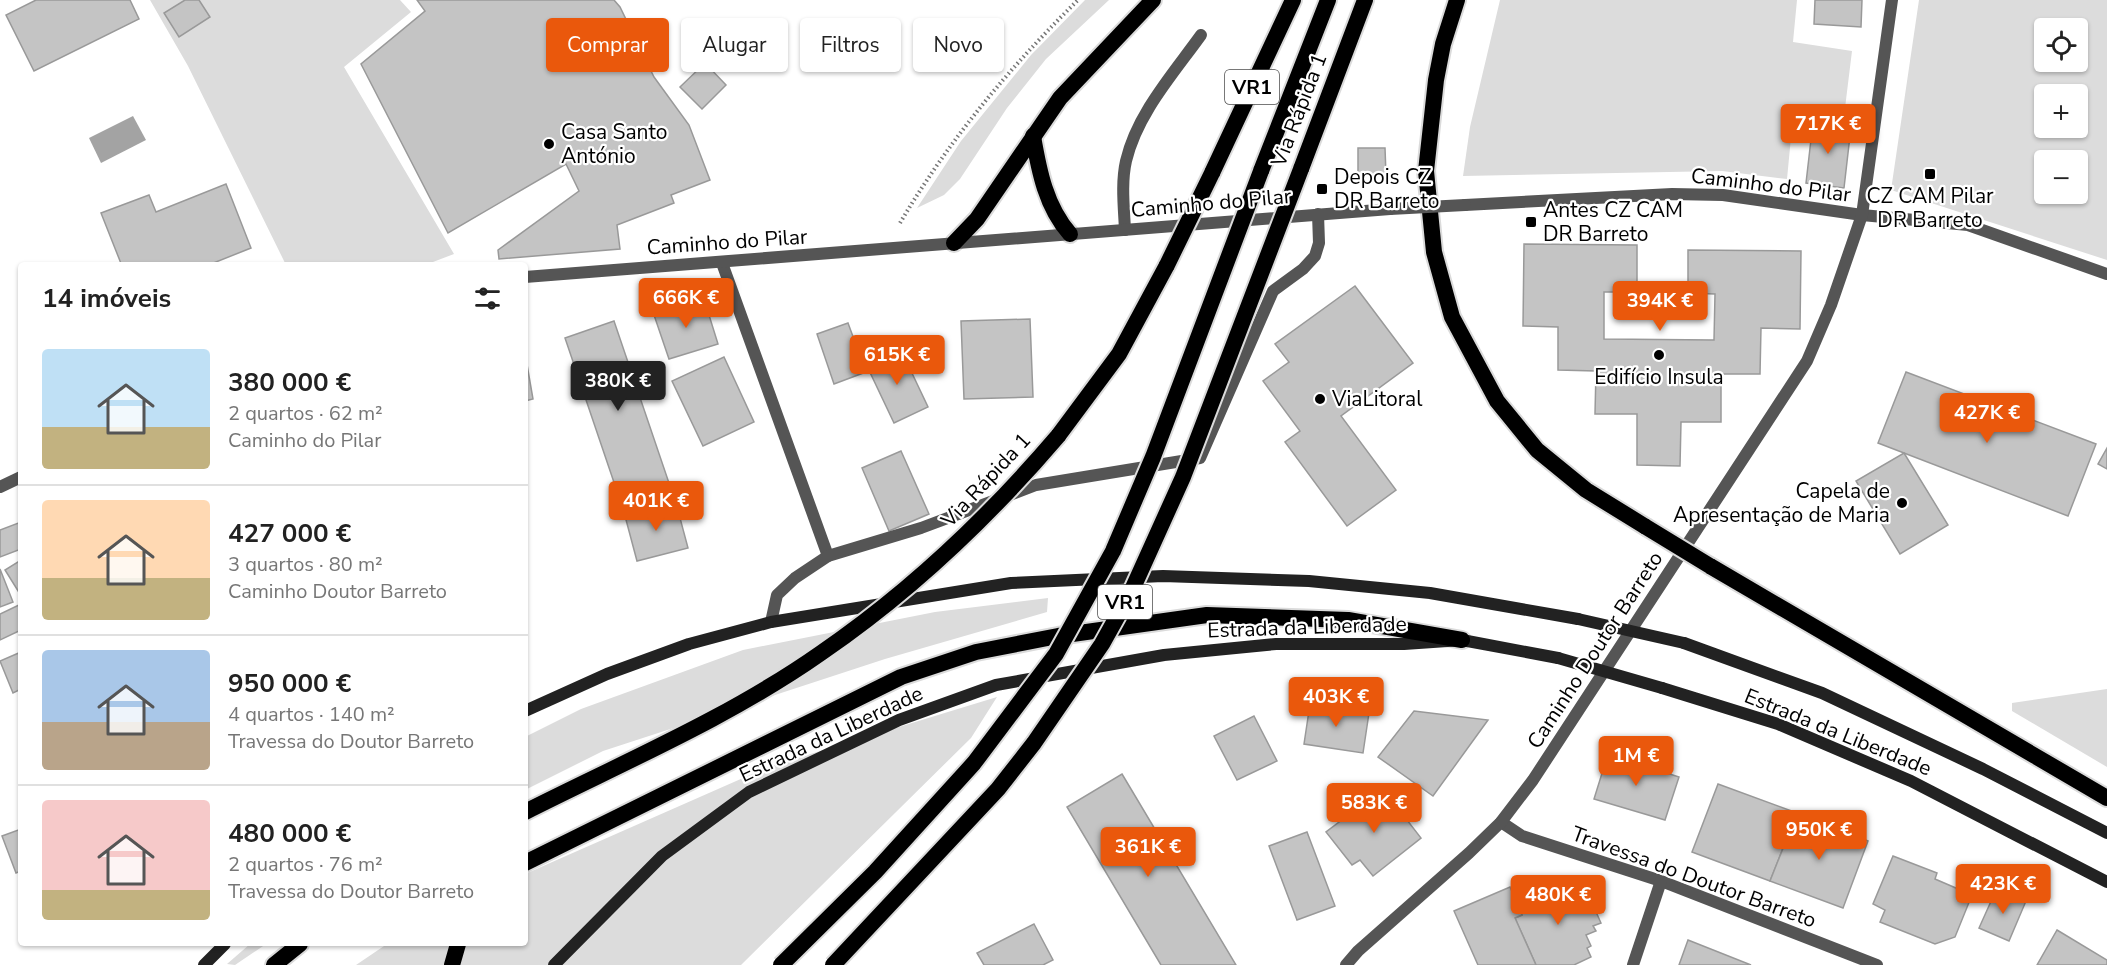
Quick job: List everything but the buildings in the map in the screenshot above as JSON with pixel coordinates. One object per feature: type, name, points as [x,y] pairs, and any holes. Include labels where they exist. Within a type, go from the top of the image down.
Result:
[{"type":"highway","points":[[954,243],[977,219],[1060,98],[1153,0]]},
{"type":"highway","name":"Via Rápida 1","points":[[528,811],[726,710],[820,655],[936,564],[1012,489],[1058,436],[1119,354],[1167,265],[1293,0]]},
{"type":"highway","points":[[781,965],[875,872],[974,764],[1056,654],[1113,551],[1149,467],[1328,0]]},
{"type":"highway","name":"Via Rápida 1","points":[[832,965],[998,789],[1041,734],[1101,644],[1132,590],[1183,477],[1365,0]]},
{"type":"highway","points":[[1457,0],[1443,44],[1436,80],[1426,171],[1434,252],[1452,317],[1497,401],[1537,450],[1586,490],[1710,566],[2107,798]]},
{"type":"highway","points":[[1033,136],[1040,174],[1054,212],[1070,234]]},
{"type":"highway","points":[[528,862],[901,676],[976,652],[1058,636],[1207,615],[1348,620],[1462,640]]},
{"type":"highway","points":[[274,965],[298,946]]},
{"type":"highway","points":[[452,965],[457,946]]},
{"type":"main road","name":"Estrada da Liberdade","points":[[528,710],[607,674],[689,644],[771,622],[1011,583],[1163,576],[1309,581],[1430,592],[1578,619],[1684,643],[1822,693],[1983,769],[2107,833]]},
{"type":"main road","name":"Estrada da Liberdade","points":[[554,965],[662,856],[749,792],[899,720],[996,685],[1199,651],[1276,644],[1404,644],[1462,640],[1558,658],[1778,724],[1901,777],[2107,882]]},
{"type":"main road","points":[[204,965],[223,946]]},
{"type":"street","name":"Caminho Doutor Barreto","points":[[1346,965],[1358,951],[1501,822],[1566,730],[1808,361],[1831,305],[1862,215],[1892,0]]},
{"type":"street","points":[[1125,230],[1125,174],[1133,141],[1160,92],[1201,35]]},
{"type":"street","name":"Caminho do Pilar","points":[[528,277],[1318,214],[1672,194],[1723,195],[1862,215],[1968,225],[2107,274]]},
{"type":"street","points":[[771,622],[777,595],[795,578],[828,556],[921,528],[1036,486],[1200,458],[1273,291],[1315,256],[1319,243],[1318,214]]},
{"type":"street","points":[[722,263],[828,556]]},
{"type":"street","points":[[0,487],[18,478]]},
{"type":"street","name":"Travessa do Doutor Barreto","points":[[1501,822],[1522,836],[1661,881],[1877,965]]},
{"type":"street","points":[[1633,965],[1661,881]]},
{"type":"path","points":[[899,247],[897,228],[947,149],[1002,80],[1078,0]]},
{"type":"shaded area","points":[[150,0],[400,0],[411,12],[344,67],[454,254],[433,262],[285,262],[188,66]]},
{"type":"shaded area","points":[[1085,0],[1109,0],[1046,59],[1007,108],[960,179],[944,195],[917,208],[961,141],[1031,55]]},
{"type":"shaded area","points":[[1500,0],[1797,0],[1793,42],[1852,51],[1845,108],[1794,106],[1787,179],[1722,171],[1463,176],[1470,127]]},
{"type":"shaded area","points":[[1919,0],[2107,0],[2107,260],[1891,190]]},
{"type":"shaded area","points":[[133,116],[146,140],[101,163],[89,138]]},
{"type":"shaded area","points":[[1048,598],[1047,612],[885,659],[603,751],[528,788],[528,736],[581,709],[743,650],[935,612]]},
{"type":"shaded area","points":[[2107,689],[2107,767],[2012,711],[2012,703]]},
{"type":"shaded area","points":[[997,697],[971,738],[741,965],[356,965],[384,946],[528,946],[528,873],[768,767]]},
{"type":"shaded area","points":[[248,946],[263,946],[235,965],[227,964]]},
{"type":"place","name":"Casa Santo António","points":[[549,144]]},
{"type":"place","name":"CZ CAM Pilar DR Barreto","points":[[1930,174]]},
{"type":"place","name":"Depois CZ DR Barreto","points":[[1322,189]]},
{"type":"place","name":"Antes CZ CAM DR Barreto","points":[[1531,222]]},
{"type":"place","name":"Edifício Insula","points":[[1659,355]]},
{"type":"place","name":"ViaLitoral","points":[[1320,399]]},
{"type":"place","name":"Capela de Apresentação de Maria","points":[[1902,503]]}]
